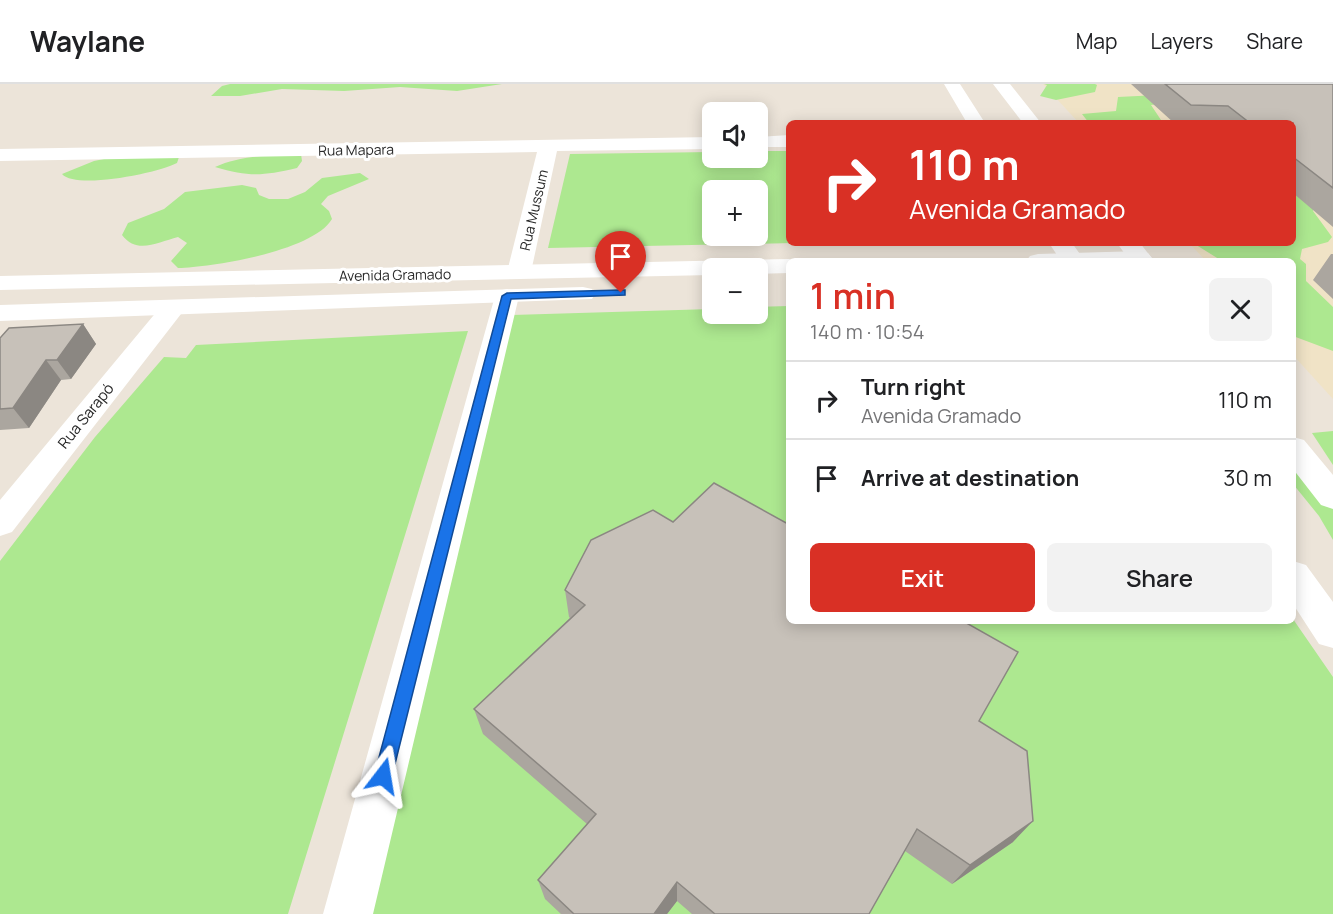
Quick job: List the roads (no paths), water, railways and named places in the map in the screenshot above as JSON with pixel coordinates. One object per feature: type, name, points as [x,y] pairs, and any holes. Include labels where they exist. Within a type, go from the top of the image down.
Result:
[{"type":"street","points":[[952,84],[974,120]]},
{"type":"street","points":[[1001,84],[1030,120]]},
{"type":"street","points":[[768,142],[786,141]]},
{"type":"street","name":"Rua Mapara","points":[[0,155],[702,143]]},
{"type":"street","name":"Rua Mussum","points":[[348,914],[548,147]]},
{"type":"street","points":[[1100,258],[1137,254]]},
{"type":"street","name":"Avenida Gramado","points":[[0,313],[172,309],[786,266]]},
{"type":"street","name":"Avenida Gramado","points":[[0,283],[513,284],[702,290]]},
{"type":"street","points":[[768,289],[786,288]]},
{"type":"street","name":"Rua Sarapó","points":[[0,523],[172,309]]},
{"type":"street","points":[[1296,452],[1333,497]]},
{"type":"street","points":[[1296,578],[1333,632]]}]
